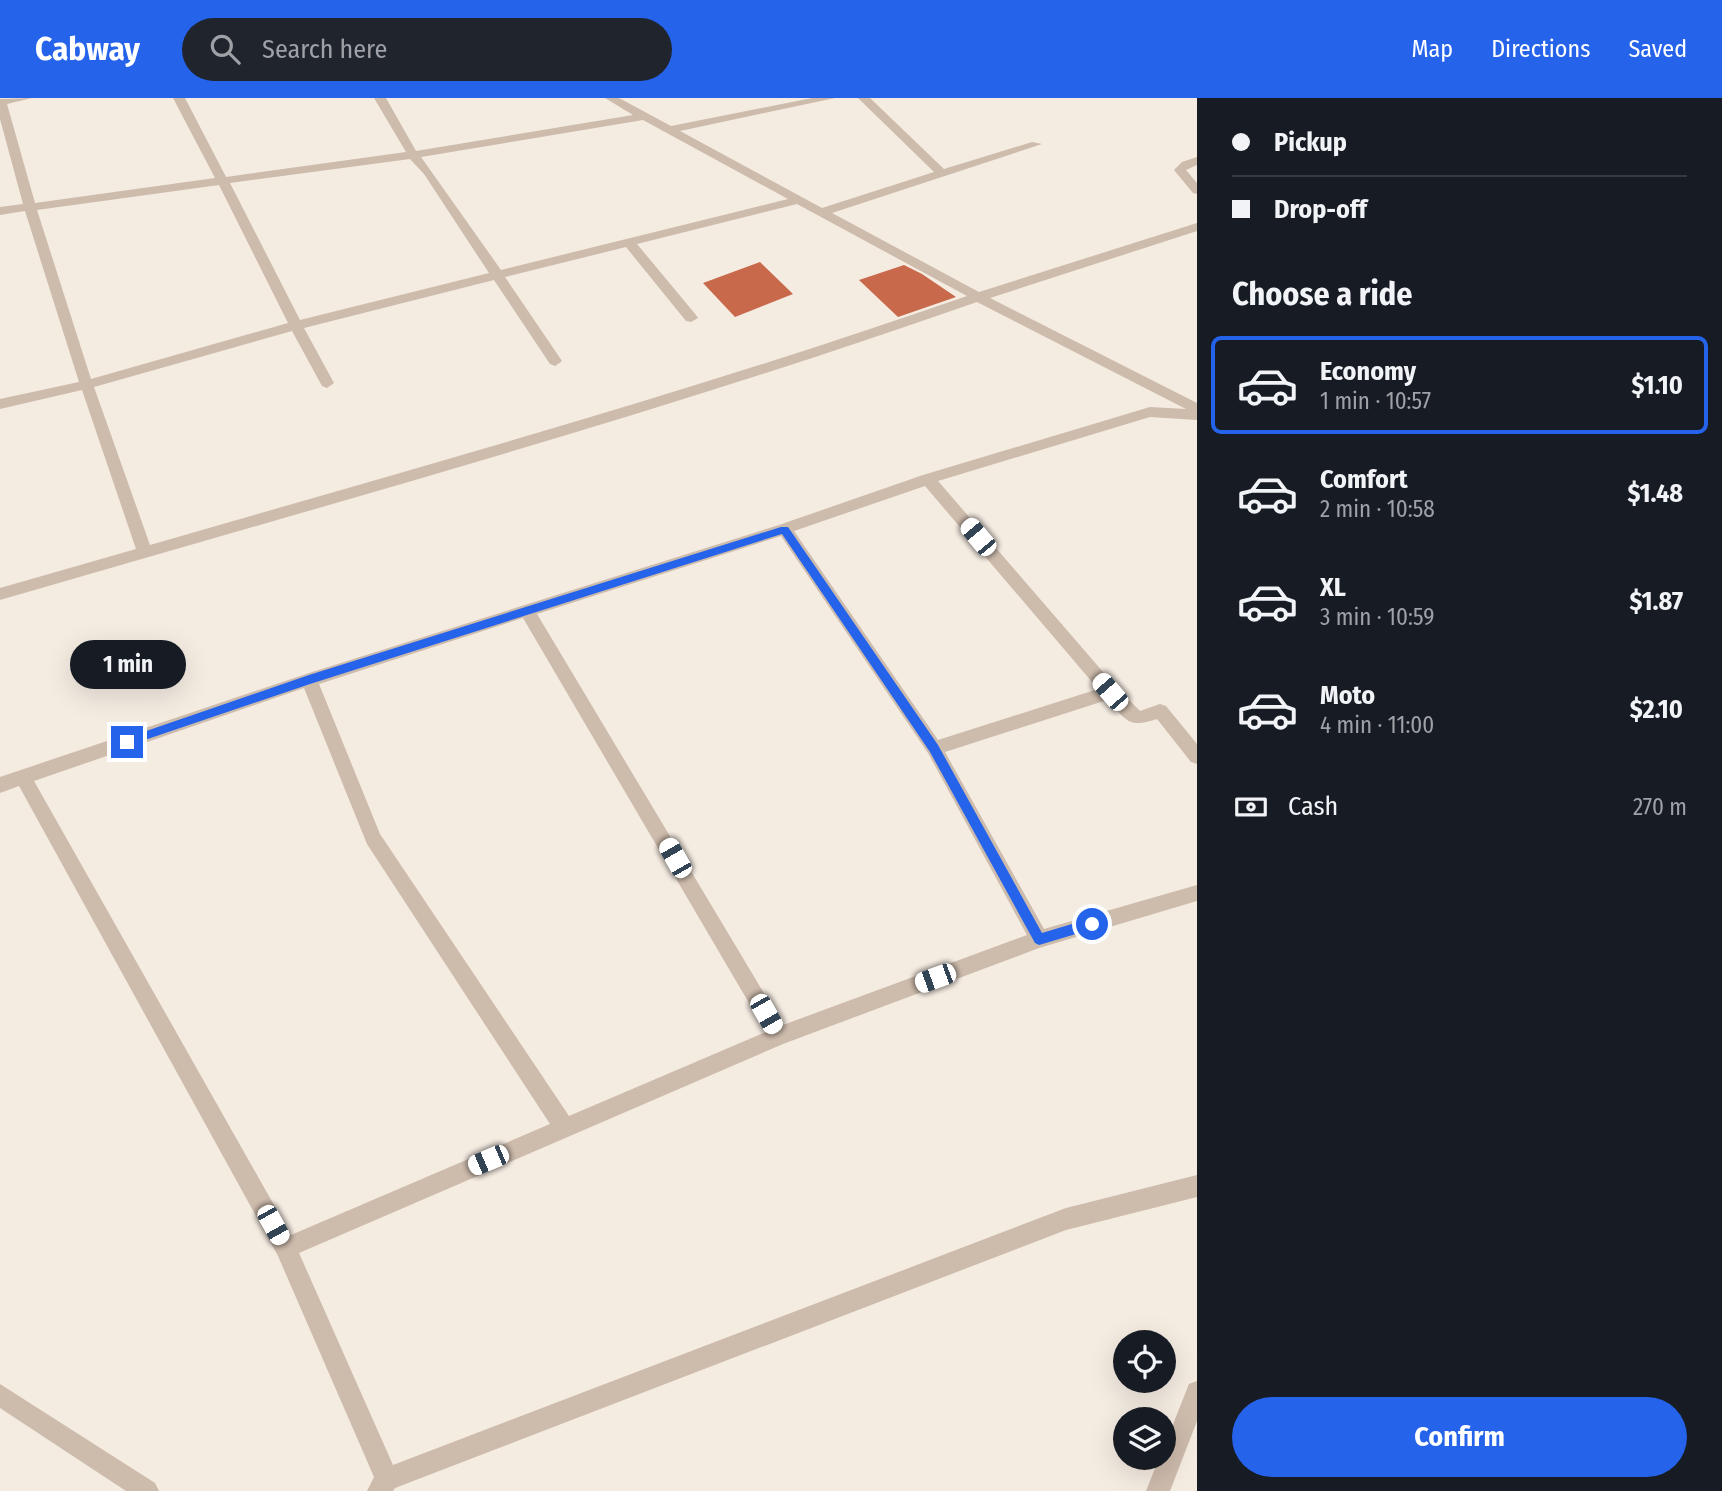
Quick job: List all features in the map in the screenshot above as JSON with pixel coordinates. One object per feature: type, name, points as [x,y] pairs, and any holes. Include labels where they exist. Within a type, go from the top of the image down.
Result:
[{"type":"street","points":[[26,98],[1,102],[29,208],[85,385],[145,552]]},
{"type":"street","points":[[179,98],[226,182],[294,326],[327,383]]},
{"type":"street","points":[[380,98],[413,155],[429,172],[555,361]]},
{"type":"street","points":[[611,98],[802,199],[978,297],[1197,410]]},
{"type":"street","points":[[672,129],[829,98]]},
{"type":"street","points":[[864,98],[942,174]]},
{"type":"street","points":[[0,211],[413,155],[646,116]]},
{"type":"street","points":[[824,211],[1036,144]]},
{"type":"street","points":[[1197,162],[1186,164],[1180,170],[1197,191]]},
{"type":"street","points":[[0,404],[85,385],[294,326],[802,199]]},
{"type":"street","points":[[0,594],[608,417],[861,338],[978,297],[1197,227]]},
{"type":"street","points":[[630,243],[691,318]]},
{"type":"street","points":[[0,785],[309,680],[784,530],[928,479],[1150,412],[1197,415]]},
{"type":"street","points":[[928,479],[1110,692],[1137,719],[1160,711],[1197,757]]},
{"type":"street","points":[[784,530],[934,748],[1039,939]]},
{"type":"street","points":[[527,611],[779,1036]]},
{"type":"street","points":[[309,680],[373,838],[564,1127]]},
{"type":"street","points":[[934,748],[1110,692]]},
{"type":"street","points":[[23,777],[286,1248],[383,1485],[1066,1219],[1197,1186]]},
{"type":"street","points":[[286,1248],[779,1036],[1039,939],[1197,893]]},
{"type":"street","points":[[1158,1491],[1197,1392]]},
{"type":"street","points":[[0,1395],[147,1491]]},
{"type":"building","points":[[760,262],[793,294],[735,317],[703,283]]},
{"type":"building","points":[[904,265],[956,297],[898,317],[859,280]]},
{"type":"route","points":[[127,742],[309,680],[784,530],[934,748],[1039,939],[1092,924]]}]
